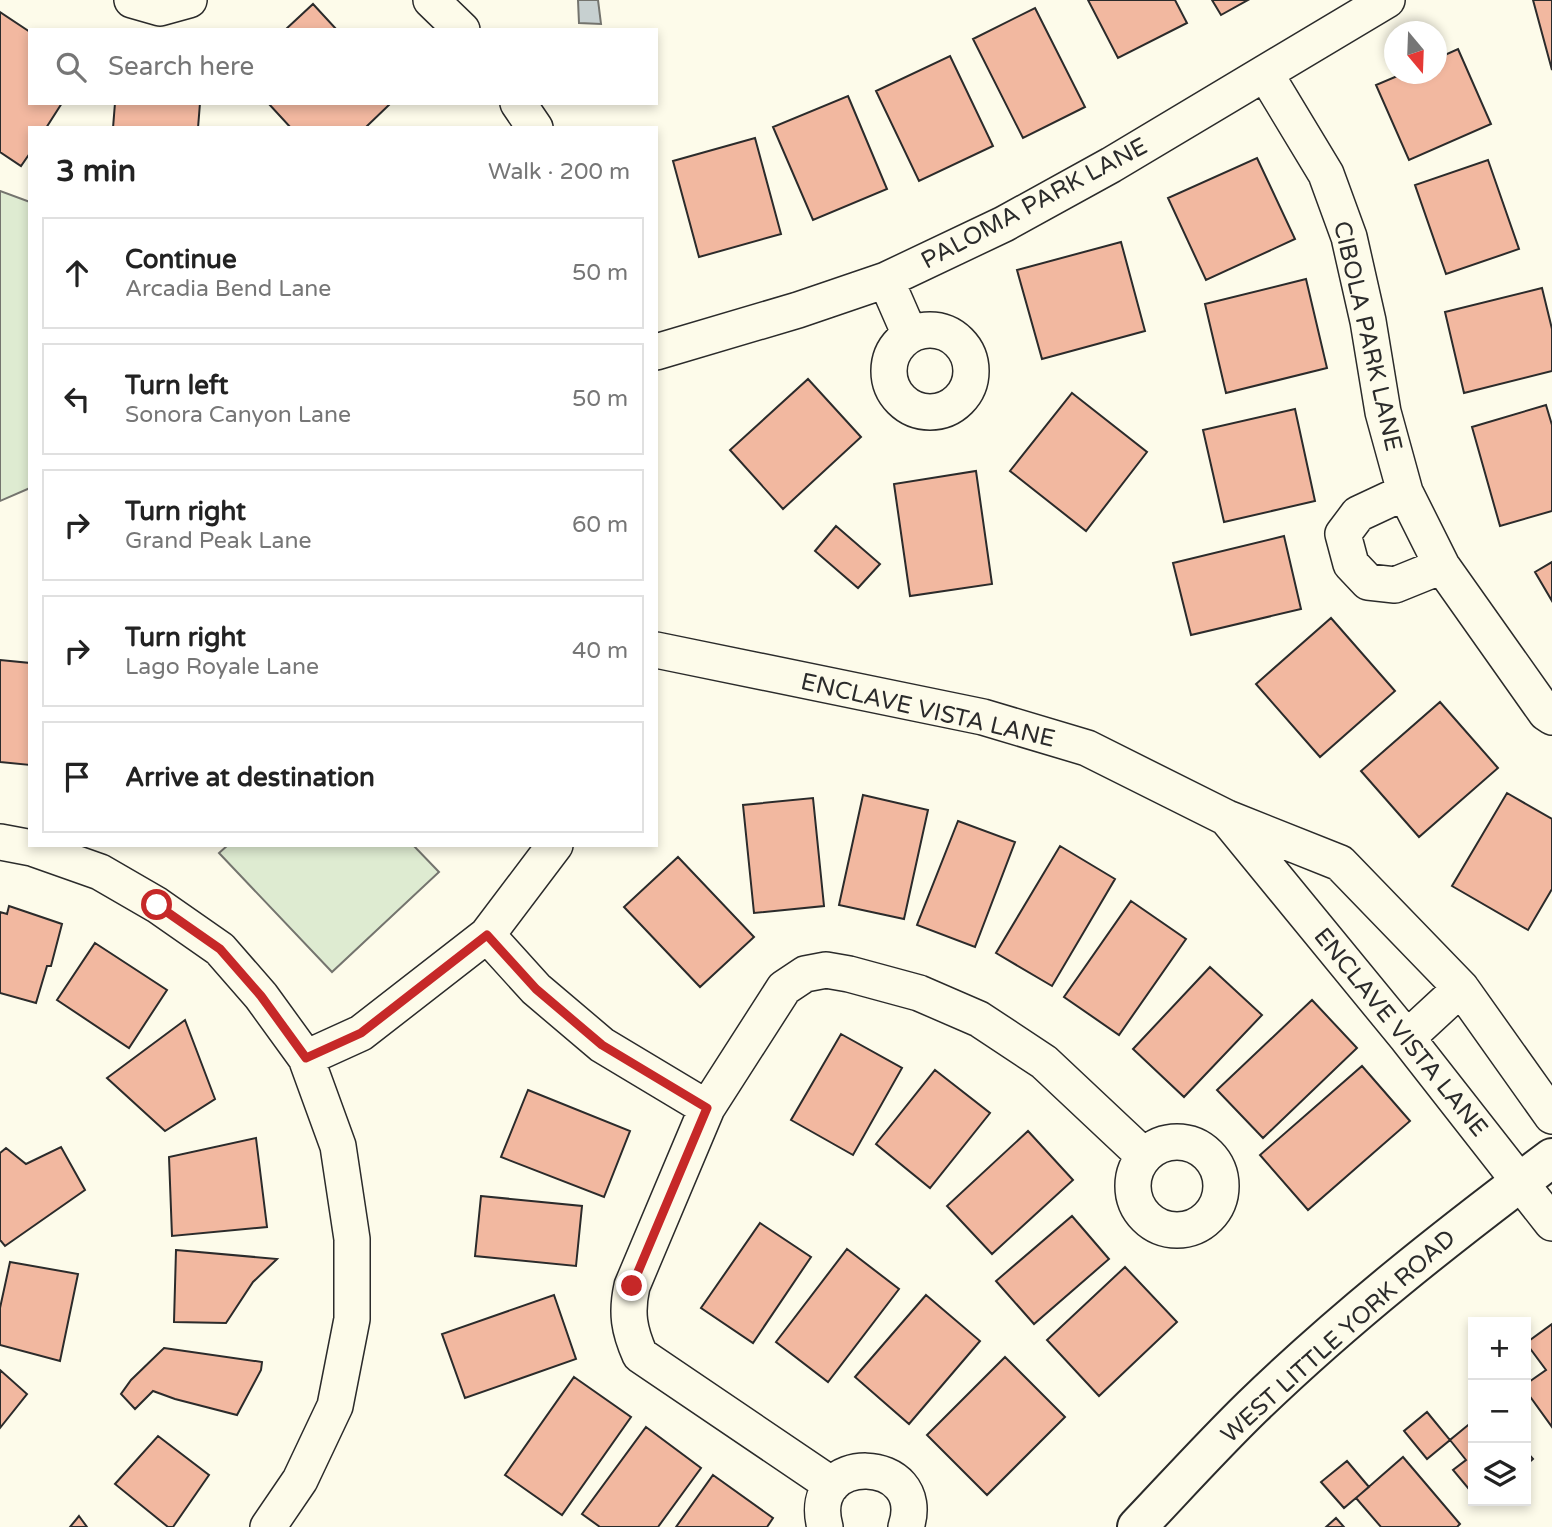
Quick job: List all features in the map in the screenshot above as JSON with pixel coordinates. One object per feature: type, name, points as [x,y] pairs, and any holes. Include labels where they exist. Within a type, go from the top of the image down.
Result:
[{"type":"main road","name":"WEST LITTLE YORK ROAD","points":[[1137,1527],[1252,1407],[1329,1337],[1445,1239],[1552,1158]]},
{"type":"street","points":[[132,0],[160,8],[189,0]]},
{"type":"street","points":[[431,0],[460,28]]},
{"type":"street","name":"PALOMA PARK LANE","points":[[658,351],[798,310],[886,280],[1028,211],[1111,165],[1387,0]]},
{"type":"street","name":"CIBOLA PARK LANE","points":[[1265,73],[1326,174],[1349,237],[1368,321],[1382,412],[1405,492],[1442,566],[1546,713],[1552,717]]},
{"type":"street","points":[[519,105],[534,126]]},
{"type":"street","points":[[886,280],[910,335]]},
{"type":"street","points":[[1405,492],[1358,514],[1343,534],[1351,564],[1368,582],[1395,585],[1442,566]]},
{"type":"street","name":"ENCLAVE VISTA LANE","points":[[658,650],[983,718],[1087,748],[1227,818],[1340,863],[1461,988],[1552,1116]]},
{"type":"street","name":"ENCLAVE VISTA LANE","points":[[1227,818],[1407,1038],[1552,1223]]},
{"type":"street","points":[[0,842],[32,848],[100,872],[157,905],[220,949],[261,996],[306,1058],[338,1146],[352,1239],[352,1319],[335,1406],[300,1480],[268,1527]]},
{"type":"street","points":[[306,1058],[361,1033],[487,935],[553,847]]},
{"type":"street","points":[[487,935],[536,989],[602,1045],[707,1108]]},
{"type":"street","points":[[832,1485],[640,1355],[633,1338],[627,1308],[632,1286],[707,1108],[784,988],[805,974],[825,970],[919,993],[979,1019],[1044,1062],[1144,1156]]},
{"type":"street","points":[[1407,1038],[1461,988]]},
{"type":"street","points":[[825,1527],[822,1511],[825,1497],[832,1485],[854,1471],[880,1472],[900,1487],[909,1511],[906,1527]]},
{"type":"green space","points":[[0,191],[28,201],[28,489],[0,501]]},
{"type":"green space","points":[[226,847],[415,847],[439,872],[332,972],[219,853]]},
{"type":"shaded area","points":[[578,0],[598,0],[601,24],[579,23]]},
{"type":"building","points":[[1088,0],[1175,0],[1187,23],[1118,58]]},
{"type":"building","points":[[1212,0],[1248,0],[1221,15]]},
{"type":"building","points":[[1533,0],[1552,0],[1552,70]]},
{"type":"building","points":[[313,4],[335,28],[287,28]]},
{"type":"building","points":[[1035,8],[1085,107],[1023,138],[973,39]]},
{"type":"building","points":[[0,12],[28,31],[28,105],[61,105],[47,126],[28,126],[28,156],[21,166],[0,152]]},
{"type":"building","points":[[1458,49],[1491,124],[1409,160],[1376,85],[1384,82],[1384,84],[1447,84],[1447,54]]},
{"type":"building","points":[[950,56],[993,146],[919,181],[876,91]]},
{"type":"building","points":[[848,96],[887,189],[813,220],[773,127]]},
{"type":"building","points":[[115,105],[200,105],[198,126],[113,126]]},
{"type":"building","points":[[270,105],[389,105],[367,126],[289,126]]},
{"type":"building","points":[[755,138],[781,234],[699,257],[673,161]]},
{"type":"building","points":[[1257,158],[1295,239],[1206,280],[1168,198]]},
{"type":"building","points":[[1488,160],[1519,249],[1446,274],[1415,185]]},
{"type":"building","points":[[1121,242],[1145,331],[1042,359],[1017,270]]},
{"type":"building","points":[[1306,279],[1327,368],[1226,393],[1205,304]]},
{"type":"building","points":[[1542,288],[1552,329],[1552,371],[1464,393],[1445,312]]},
{"type":"building","points":[[808,379],[861,437],[783,509],[730,450]]},
{"type":"building","points":[[1072,393],[1147,452],[1086,531],[1010,471]]},
{"type":"building","points":[[1546,405],[1552,425],[1552,511],[1500,526],[1472,427]]},
{"type":"building","points":[[1295,409],[1315,501],[1224,522],[1203,430]]},
{"type":"building","points":[[976,471],[992,584],[910,596],[894,484]]},
{"type":"building","points":[[836,526],[880,564],[858,588],[815,551]]},
{"type":"building","points":[[1284,536],[1301,609],[1191,635],[1173,563]]},
{"type":"building","points":[[1552,562],[1552,601],[1535,572]]},
{"type":"building","points":[[1331,618],[1395,691],[1320,757],[1256,684]]},
{"type":"building","points":[[0,660],[28,663],[28,765],[0,762]]},
{"type":"building","points":[[1440,702],[1498,768],[1419,837],[1361,771]]},
{"type":"building","points":[[1507,793],[1552,819],[1552,889],[1528,930],[1452,886]]},
{"type":"building","points":[[863,795],[928,810],[904,919],[839,905]]},
{"type":"building","points":[[813,798],[824,906],[754,913],[743,805]]},
{"type":"building","points":[[958,821],[1015,842],[975,947],[917,925]]},
{"type":"building","points":[[1060,846],[1115,879],[1052,986],[996,953]]},
{"type":"building","points":[[678,857],[754,937],[700,987],[624,907]]},
{"type":"building","points":[[1131,901],[1186,939],[1119,1035],[1064,997]]},
{"type":"building","points":[[9,906],[62,924],[51,966],[47,966],[36,1003],[0,993],[0,912],[7,914]]},
{"type":"building","points":[[95,943],[167,990],[129,1048],[57,1000]]},
{"type":"building","points":[[1210,967],[1262,1015],[1184,1097],[1133,1049]]},
{"type":"building","points":[[1312,1000],[1357,1048],[1263,1138],[1217,1090]]},
{"type":"building","points":[[185,1020],[215,1099],[165,1131],[107,1078]]},
{"type":"building","points":[[841,1034],[902,1068],[853,1155],[791,1120]]},
{"type":"building","points":[[1362,1066],[1410,1121],[1308,1210],[1260,1155]]},
{"type":"building","points":[[935,1070],[990,1113],[930,1188],[876,1144]]},
{"type":"building","points":[[528,1090],[630,1131],[604,1197],[501,1157]]},
{"type":"building","points":[[1028,1131],[1073,1180],[992,1254],[947,1206]]},
{"type":"building","points":[[256,1138],[267,1227],[172,1236],[169,1157]]},
{"type":"building","points":[[61,1147],[85,1190],[5,1246],[0,1240],[0,1153],[6,1148],[26,1164]]},
{"type":"building","points":[[481,1196],[582,1206],[576,1266],[475,1256]]},
{"type":"building","points":[[1072,1216],[1109,1259],[1034,1324],[996,1281]]},
{"type":"building","points":[[760,1223],[811,1257],[753,1343],[701,1308]]},
{"type":"building","points":[[847,1249],[899,1289],[828,1382],[776,1342]]},
{"type":"building","points":[[176,1250],[277,1259],[253,1282],[226,1323],[174,1322]]},
{"type":"building","points":[[10,1262],[78,1274],[60,1361],[0,1345],[0,1308]]},
{"type":"building","points":[[1125,1267],[1177,1322],[1099,1396],[1047,1340]]},
{"type":"building","points":[[554,1295],[576,1359],[465,1398],[442,1334]]},
{"type":"building","points":[[926,1295],[980,1341],[909,1424],[855,1377]]},
{"type":"building","points":[[1552,1324],[1552,1427],[1531,1398],[1531,1380],[1546,1370],[1531,1350],[1531,1339]]},
{"type":"building","points":[[164,1348],[262,1362],[261,1370],[237,1415],[153,1391],[135,1409],[121,1394],[131,1380]]},
{"type":"building","points":[[1005,1357],[1065,1417],[987,1495],[927,1435]]},
{"type":"building","points":[[0,1370],[27,1394],[0,1428]]},
{"type":"building","points":[[574,1377],[631,1417],[562,1515],[505,1475]]},
{"type":"building","points":[[1427,1412],[1450,1440],[1427,1459],[1404,1431]]},
{"type":"building","points":[[1468,1425],[1468,1488],[1453,1470],[1466,1460],[1450,1440]]},
{"type":"building","points":[[646,1427],[701,1468],[658,1527],[600,1527],[582,1514]]},
{"type":"building","points":[[158,1436],[209,1475],[173,1527],[168,1527],[115,1484]]},
{"type":"building","points":[[1403,1457],[1460,1524],[1457,1527],[1381,1527],[1356,1498]]},
{"type":"building","points":[[1347,1461],[1369,1487],[1344,1508],[1321,1482]]},
{"type":"building","points":[[713,1475],[773,1518],[767,1527],[676,1527]]},
{"type":"building","points":[[79,1516],[87,1527],[70,1527]]},
{"type":"building","points":[[1336,1518],[1344,1527],[1326,1527]]},
{"type":"route","points":[[157,905],[220,949],[261,996],[306,1058],[361,1033],[487,935],[536,989],[602,1045],[707,1108],[632,1286]]}]
